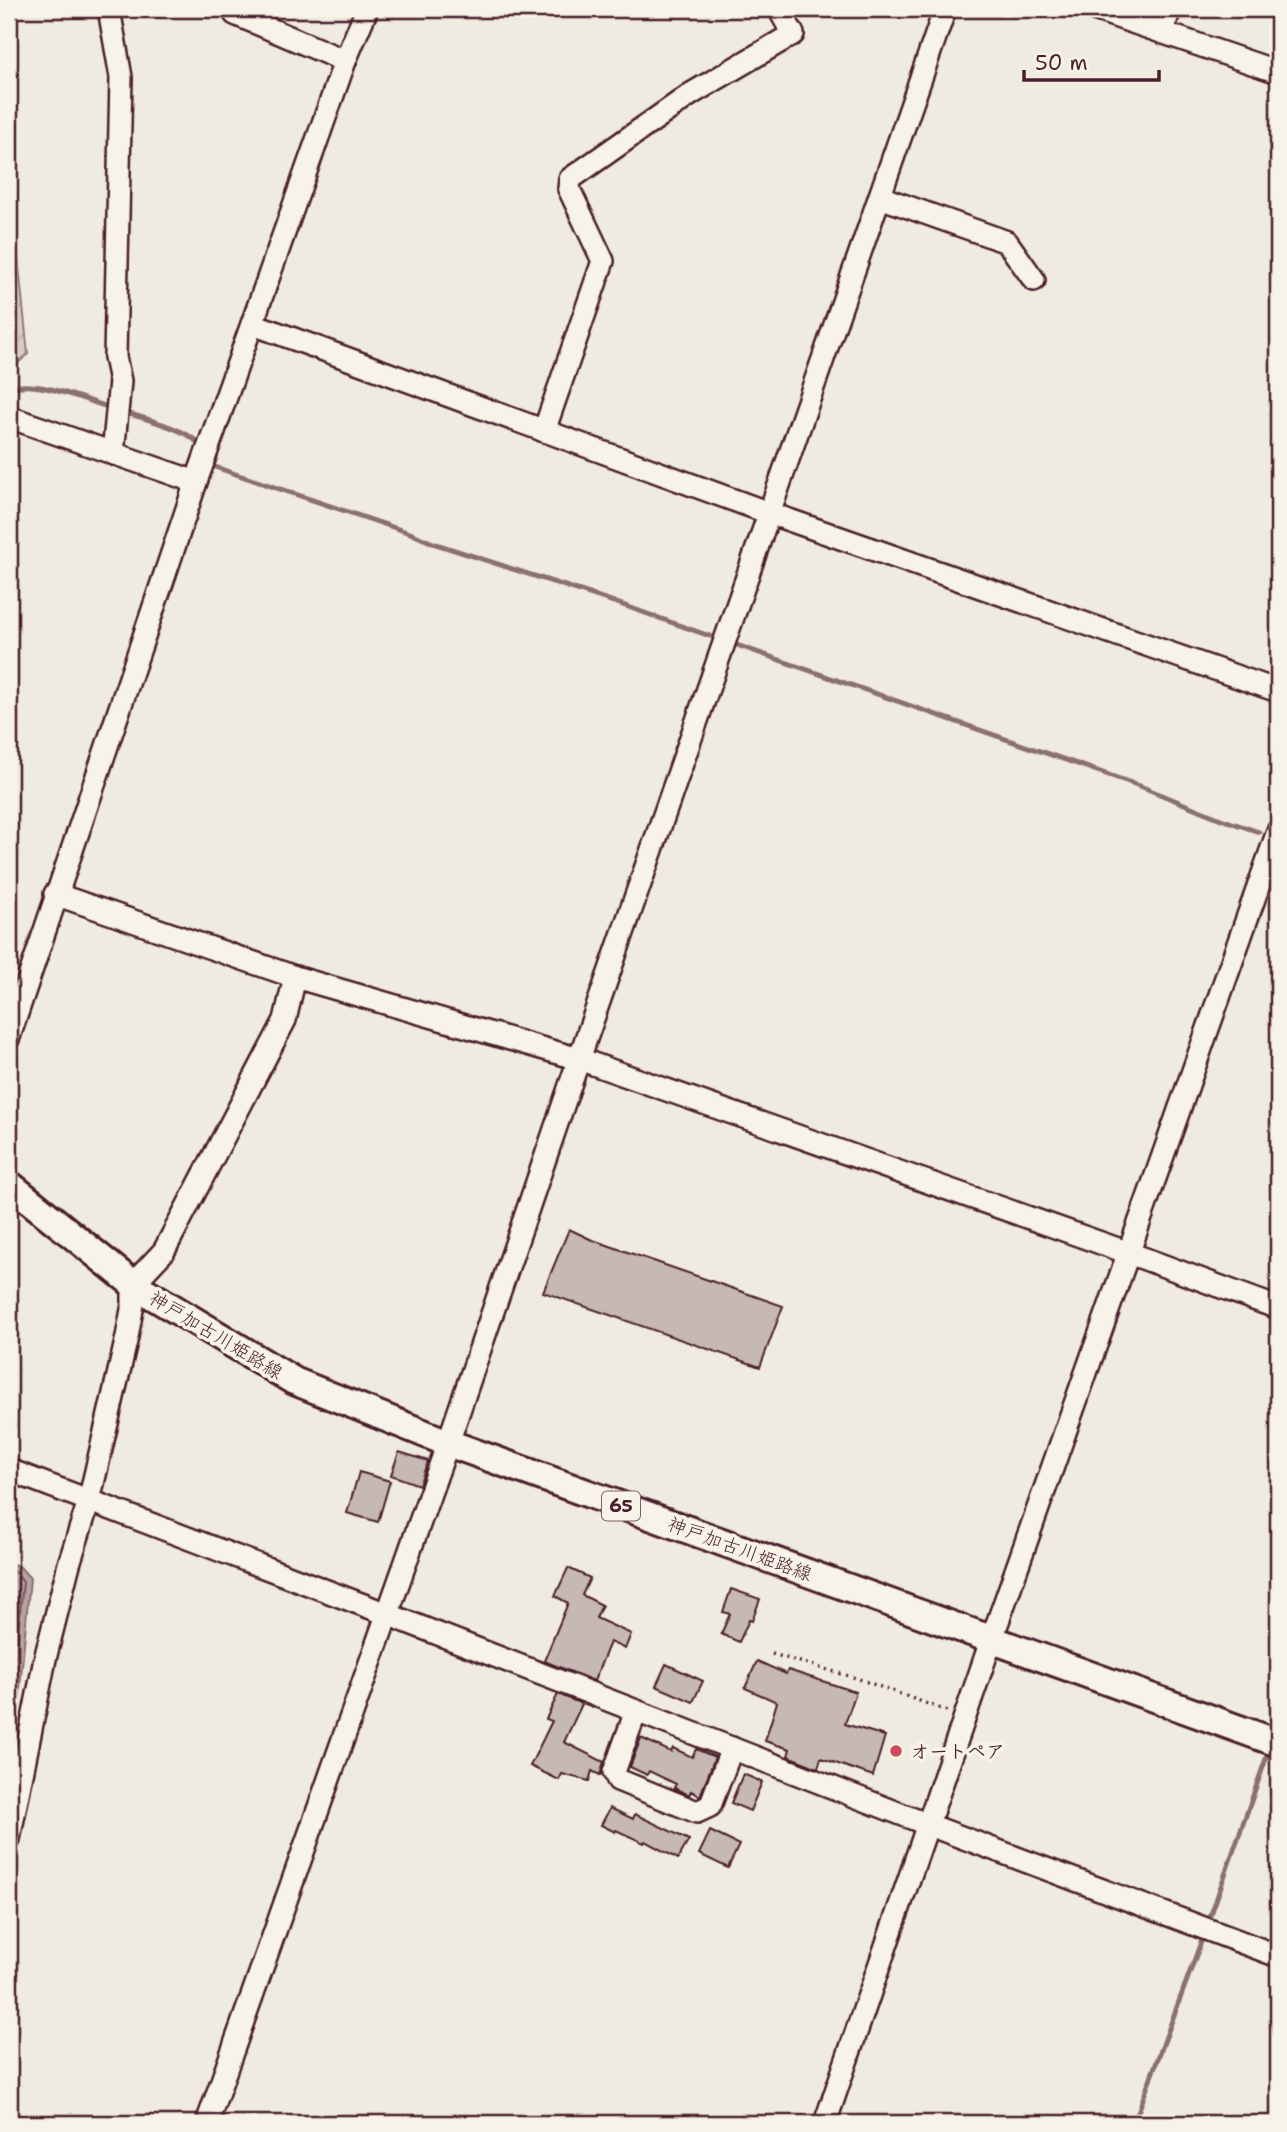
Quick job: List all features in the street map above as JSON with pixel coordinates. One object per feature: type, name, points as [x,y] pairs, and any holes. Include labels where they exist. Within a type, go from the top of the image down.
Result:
[{"type":"main road","name":"神戸加古川姫路線","points":[[9,1184],[133,1284],[294,1381],[448,1443],[1278,1743]]},
{"type":"street","points":[[109,9],[121,77],[115,358],[120,381],[113,454]]},
{"type":"street","points":[[232,9],[234,14],[345,61]]},
{"type":"street","points":[[9,1037],[196,482],[345,61],[367,9]]},
{"type":"street","points":[[544,431],[603,261],[569,190],[570,179],[691,94],[793,34],[779,9]]},
{"type":"street","points":[[207,2123],[448,1443],[945,9]]},
{"type":"street","points":[[1094,9],[1278,72]]},
{"type":"street","points":[[1162,32],[1170,9]]},
{"type":"street","points":[[880,197],[1007,243],[1034,280]]},
{"type":"street","points":[[253,324],[769,513],[1278,691]]},
{"type":"street","points":[[9,417],[196,482]]},
{"type":"street","points":[[825,2123],[991,1641],[1274,853],[1278,831]]},
{"type":"street","points":[[55,894],[295,977],[579,1059],[1129,1252],[1278,1308]]},
{"type":"street","points":[[9,1839],[45,1659],[69,1564],[89,1502],[129,1326],[133,1284],[164,1251],[285,1020],[295,977]]},
{"type":"street","points":[[9,1470],[929,1825],[1278,1956]]},
{"type":"street","points":[[636,1711],[614,1772],[618,1780],[697,1812],[710,1805],[732,1748]]},
{"type":"path","points":[[772,1654],[856,1678],[965,1717]]},
{"type":"green space","points":[[9,216],[14,219],[28,354],[9,371]]},
{"type":"water","points":[[9,1563],[19,1566],[30,1578],[17,1722],[9,1756]]},
{"type":"building","points":[[569,1229],[590,1239],[783,1306],[760,1367],[543,1292]]},
{"type":"building","points":[[399,1452],[428,1461],[419,1485],[391,1475]]},
{"type":"building","points":[[359,1472],[390,1481],[378,1522],[347,1513]]},
{"type":"building","points":[[568,1568],[590,1578],[582,1595],[602,1605],[596,1618],[631,1634],[625,1649],[610,1642],[594,1681],[544,1661],[568,1603],[555,1596]]},
{"type":"building","points":[[731,1589],[760,1599],[752,1621],[749,1620],[739,1642],[721,1634],[730,1614],[723,1612]]},
{"type":"building","points":[[757,1661],[786,1674],[788,1670],[856,1692],[845,1724],[885,1736],[873,1776],[821,1758],[818,1768],[788,1756],[790,1749],[765,1741],[777,1702],[745,1688]]},
{"type":"building","points":[[666,1664],[703,1681],[693,1702],[656,1686]]},
{"type":"building","points":[[558,1694],[582,1704],[564,1742],[604,1762],[600,1775],[592,1771],[589,1781],[562,1774],[559,1780],[530,1766],[552,1721],[546,1719]]},
{"type":"building","points":[[641,1738],[671,1752],[673,1748],[692,1757],[696,1749],[715,1757],[700,1796],[691,1791],[689,1795],[674,1788],[676,1784],[649,1771],[647,1775],[630,1767]]},
{"type":"building","points":[[743,1774],[762,1782],[750,1811],[731,1803]]},
{"type":"building","points":[[610,1808],[633,1819],[635,1814],[689,1840],[678,1859],[645,1841],[644,1843],[601,1825]]},
{"type":"building","points":[[710,1831],[739,1845],[728,1868],[699,1854]]},
{"type":"waterway","points":[[9,388],[47,388],[114,409]]},
{"type":"waterway","points":[[123,412],[178,430],[201,447]]},
{"type":"waterway","points":[[209,462],[212,466],[433,543],[721,640]]},
{"type":"waterway","points":[[731,643],[1140,786],[1259,832]]},
{"type":"waterway","points":[[1209,1920],[1268,1753]]},
{"type":"waterway","points":[[1134,2123],[1204,1934]]},
{"type":"place","name":"オートペア","points":[[896,1751]]}]
